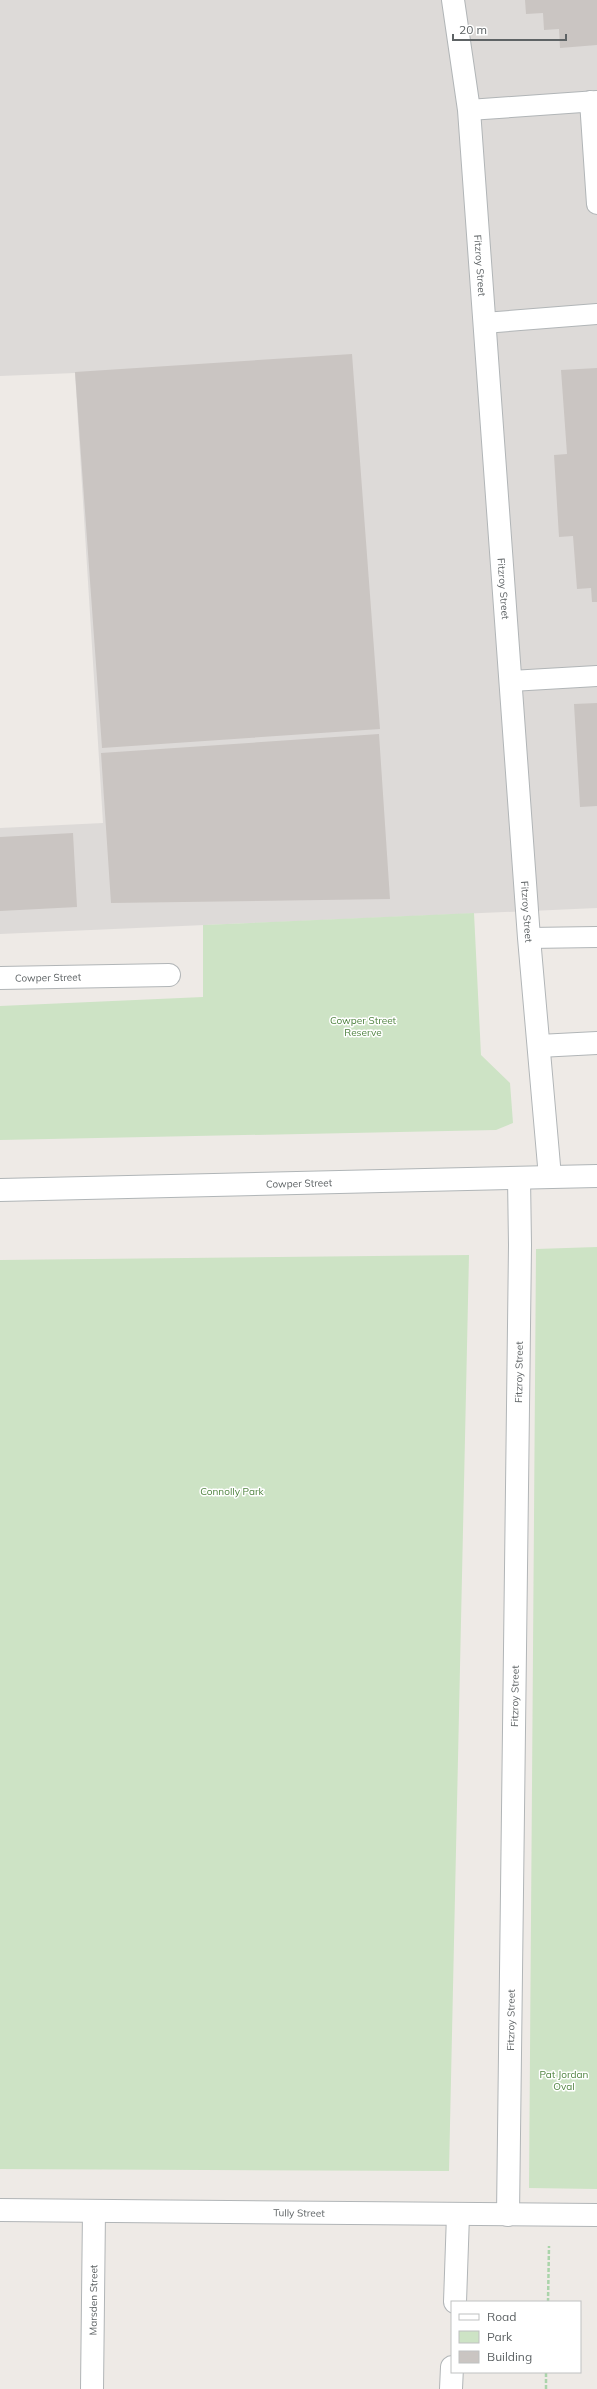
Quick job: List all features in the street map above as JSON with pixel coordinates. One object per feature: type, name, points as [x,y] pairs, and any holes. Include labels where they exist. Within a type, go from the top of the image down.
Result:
[{"type":"street","name":"Fitzroy Street","points":[[453,0],[469,110],[529,938],[550,1177]]},
{"type":"street","name":"Cowper Street","points":[[0,978],[168,975]]},
{"type":"street","points":[[539,1046],[597,1043]]},
{"type":"street","name":"Cowper Street","points":[[0,1190],[597,1176]]},
{"type":"street","name":"Fitzroy Street","points":[[508,2215],[520,1245],[519,1178]]},
{"type":"street","name":"Tully Street","points":[[0,2210],[597,2215]]},
{"type":"street","name":"Marsden Street","points":[[92,2389],[94,2211]]},
{"type":"street","points":[[455,2301],[458,2215]]},
{"type":"street","points":[[451,2389],[452,2373]]},
{"type":"lane","points":[[469,110],[594,101],[597,204]]},
{"type":"lane","points":[[484,323],[597,314]]},
{"type":"lane","points":[[511,681],[597,676]]},
{"type":"lane","points":[[529,938],[597,937]]},
{"type":"path","points":[[548,2301],[549,2242]]},
{"type":"path","points":[[546,2373],[546,2389]]},
{"type":"shaded area","points":[[0,0],[597,0],[597,908],[0,934],[0,828],[103,823],[75,373],[0,376]]},
{"type":"green space","name":"Cowper Street Reserve","points":[[474,913],[481,1055],[510,1083],[513,1123],[496,1130],[0,1140],[0,1006],[203,997],[203,925]]},
{"type":"green space","name":"Pat Jordan Oval","points":[[597,1247],[597,2189],[529,2188],[536,1249]]},
{"type":"green space","name":"Connolly Park","points":[[469,1255],[449,2171],[0,2169],[0,1260]]},
{"type":"building","points":[[525,0],[597,0],[597,45],[560,48],[559,29],[544,30],[543,13],[526,14]]},
{"type":"building","points":[[352,354],[380,729],[102,748],[75,372]]},
{"type":"building","points":[[597,368],[597,602],[592,602],[591,588],[577,589],[573,536],[559,537],[554,455],[567,454],[561,370]]},
{"type":"building","points":[[597,703],[597,806],[580,807],[574,704]]},
{"type":"building","points":[[379,734],[390,899],[111,903],[101,753]]},
{"type":"building","points":[[73,833],[77,907],[0,911],[0,837]]}]
